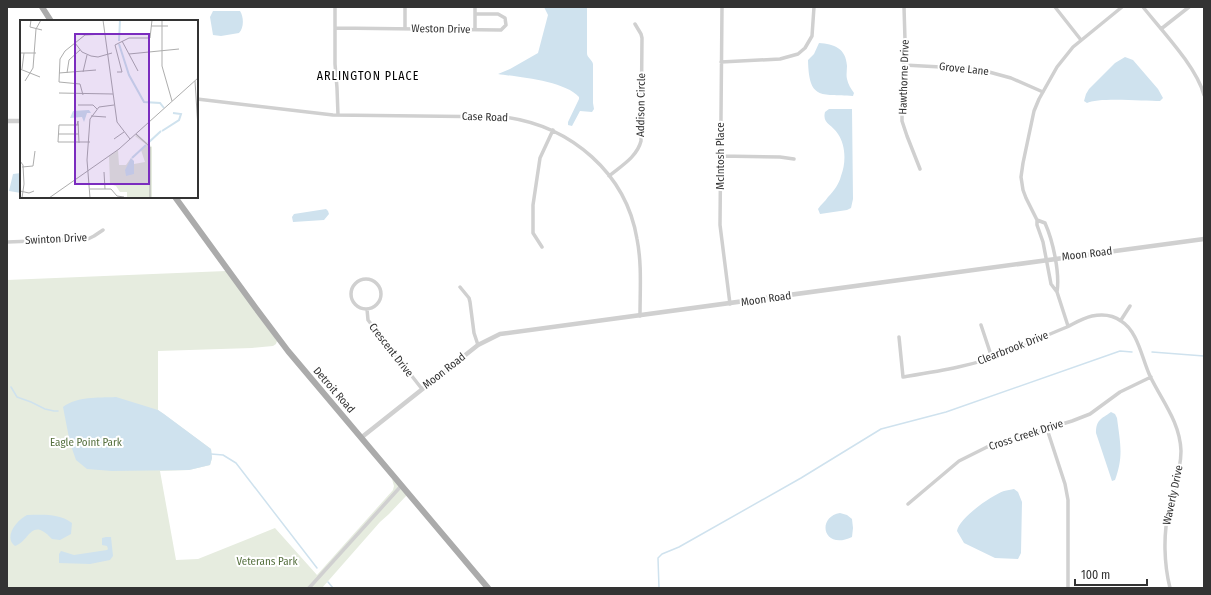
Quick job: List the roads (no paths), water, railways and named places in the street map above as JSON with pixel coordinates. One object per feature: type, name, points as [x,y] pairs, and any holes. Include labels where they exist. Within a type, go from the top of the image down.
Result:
[{"type":"main road","points":[[42,7],[50,20]]},
{"type":"main road","name":"Detroit Road","points":[[176,198],[288,351],[488,588]]},
{"type":"street","points":[[335,7],[335,64],[338,92],[338,115]]},
{"type":"street","points":[[405,7],[405,29]]},
{"type":"street","points":[[475,7],[475,30]]},
{"type":"street","name":"McIntosh Place","points":[[722,7],[720,225],[730,304]]},
{"type":"street","points":[[722,62],[780,59],[798,54],[805,48],[812,36],[814,7]]},
{"type":"street","name":"Hawthorne Drive","points":[[904,7],[905,35],[902,121],[906,136],[920,169]]},
{"type":"street","points":[[1055,7],[1081,40]]},
{"type":"street","points":[[1068,326],[1057,292],[1051,284],[1044,242],[1037,225],[1037,220],[1024,194],[1021,174],[1029,129],[1034,111],[1057,67],[1081,40],[1122,7]]},
{"type":"street","points":[[1143,7],[1195,73],[1204,95]]},
{"type":"street","points":[[1161,29],[1189,7]]},
{"type":"street","name":"Weston Drive","points":[[335,28],[475,30],[501,30],[505,28],[505,18],[500,14],[475,14]]},
{"type":"street","name":"Addison Circle","points":[[609,176],[633,156],[641,140],[642,38],[635,24]]},
{"type":"street","name":"Grove Lane","points":[[904,65],[978,69],[1011,78],[1043,92]]},
{"type":"street","name":"Case Road","points":[[198,98],[319,114],[496,117],[522,120],[553,130],[580,146],[594,159],[609,176],[624,200],[636,232],[640,261],[640,316]]},
{"type":"street","points":[[7,121],[20,121]]},
{"type":"street","points":[[542,247],[533,233],[533,204],[540,158],[553,130]]},
{"type":"street","points":[[720,156],[780,156],[794,159]]},
{"type":"street","points":[[1037,220],[1045,223],[1050,234],[1059,283],[1057,292]]},
{"type":"street","name":"Swinton Drive","points":[[7,242],[88,239],[103,230]]},
{"type":"street","name":"Moon Road","points":[[362,438],[478,345],[489,338],[500,334],[730,304],[1204,238]]},
{"type":"street","name":"Crescent Drive","points":[[367,279],[376,283],[380,291],[380,296],[376,305],[367,308],[362,308],[354,303],[351,294],[354,285],[367,279]]},
{"type":"street","points":[[460,287],[470,302],[474,333],[478,345]]},
{"type":"street","points":[[1121,320],[1130,306]]},
{"type":"street","name":"Crescent Drive","points":[[367,308],[366,316],[368,320],[422,389]]},
{"type":"street","name":"Clearbrook Drive","points":[[899,338],[902,377],[950,370],[992,358],[1068,326],[1096,316],[1107,316],[1121,320]]},
{"type":"street","name":"Waverly Drive","points":[[1121,320],[1133,333],[1151,377],[1172,416],[1178,431],[1181,455],[1178,477],[1168,510],[1166,526],[1166,555],[1170,588]]},
{"type":"street","points":[[981,325],[992,358]]},
{"type":"street","name":"Cross Creek Drive","points":[[908,504],[959,461],[987,447],[1090,414],[1120,392],[1151,377]]},
{"type":"street","points":[[1047,429],[1068,500],[1068,588]]},
{"type":"street","points":[[309,588],[402,485]]},
{"type":"water","points":[[544,7],[587,7],[587,53],[593,64],[594,109],[592,112],[580,111],[572,126],[568,125],[568,122],[579,97],[572,92],[552,83],[498,74],[538,53],[548,15]]},
{"type":"water","points":[[213,11],[240,11],[243,22],[241,31],[239,33],[221,36],[213,35],[210,17]]},
{"type":"water","points":[[819,43],[830,44],[842,51],[846,60],[847,79],[854,93],[853,96],[825,94],[818,92],[814,88],[809,73],[808,60],[814,54]]},
{"type":"water","points":[[1125,57],[1133,60],[1158,89],[1163,98],[1160,101],[1101,100],[1087,103],[1084,101],[1089,89],[1115,63]]},
{"type":"water","points":[[829,109],[852,109],[853,199],[851,208],[847,210],[820,214],[818,209],[839,182],[843,171],[844,160],[844,149],[841,139],[836,131],[826,122],[824,116],[825,112]]},
{"type":"water","points":[[20,173],[20,193],[9,191],[13,174]]},
{"type":"water","points":[[326,209],[329,214],[324,220],[293,222],[292,217],[294,214]]},
{"type":"water","points":[[116,397],[158,410],[164,414],[211,449],[212,458],[210,465],[189,470],[112,471],[87,469],[76,460],[70,443],[63,407],[69,403],[81,399]]},
{"type":"water","points":[[1111,412],[1115,414],[1117,418],[1120,442],[1120,464],[1115,480],[1112,481],[1096,433],[1098,422]]},
{"type":"water","points":[[1014,489],[1018,492],[1022,502],[1021,553],[1018,559],[995,558],[964,543],[957,531],[964,520],[992,497],[1004,491]]},
{"type":"water","points":[[840,513],[847,515],[852,519],[852,537],[842,540],[835,540],[829,537],[826,532],[826,526],[828,520],[832,516]]},
{"type":"water","points":[[27,515],[50,515],[67,520],[72,523],[71,534],[60,540],[52,539],[45,532],[35,530],[15,546],[10,538],[11,534],[19,521]]},
{"type":"water","points":[[111,537],[113,556],[110,560],[90,564],[59,563],[59,554],[61,551],[74,555],[107,550],[107,546],[102,545],[102,538]]},
{"type":"waterway","points":[[659,588],[658,558],[662,554],[679,547],[801,478],[881,429],[946,412],[1120,351],[1132,352]]},
{"type":"waterway","points":[[1152,352],[1204,356]]},
{"type":"waterway","points":[[11,387],[17,397],[45,409],[58,411]]},
{"type":"waterway","points":[[211,454],[223,455],[236,463],[317,568]]},
{"type":"waterway","points":[[328,582],[333,588]]},
{"type":"district","name":"ARLINGTON PLACE","points":[[368,76]]},
{"type":"park label","name":"Eagle Point Park","points":[[86,442]]},
{"type":"park label","name":"Veterans Park","points":[[267,561]]}]
